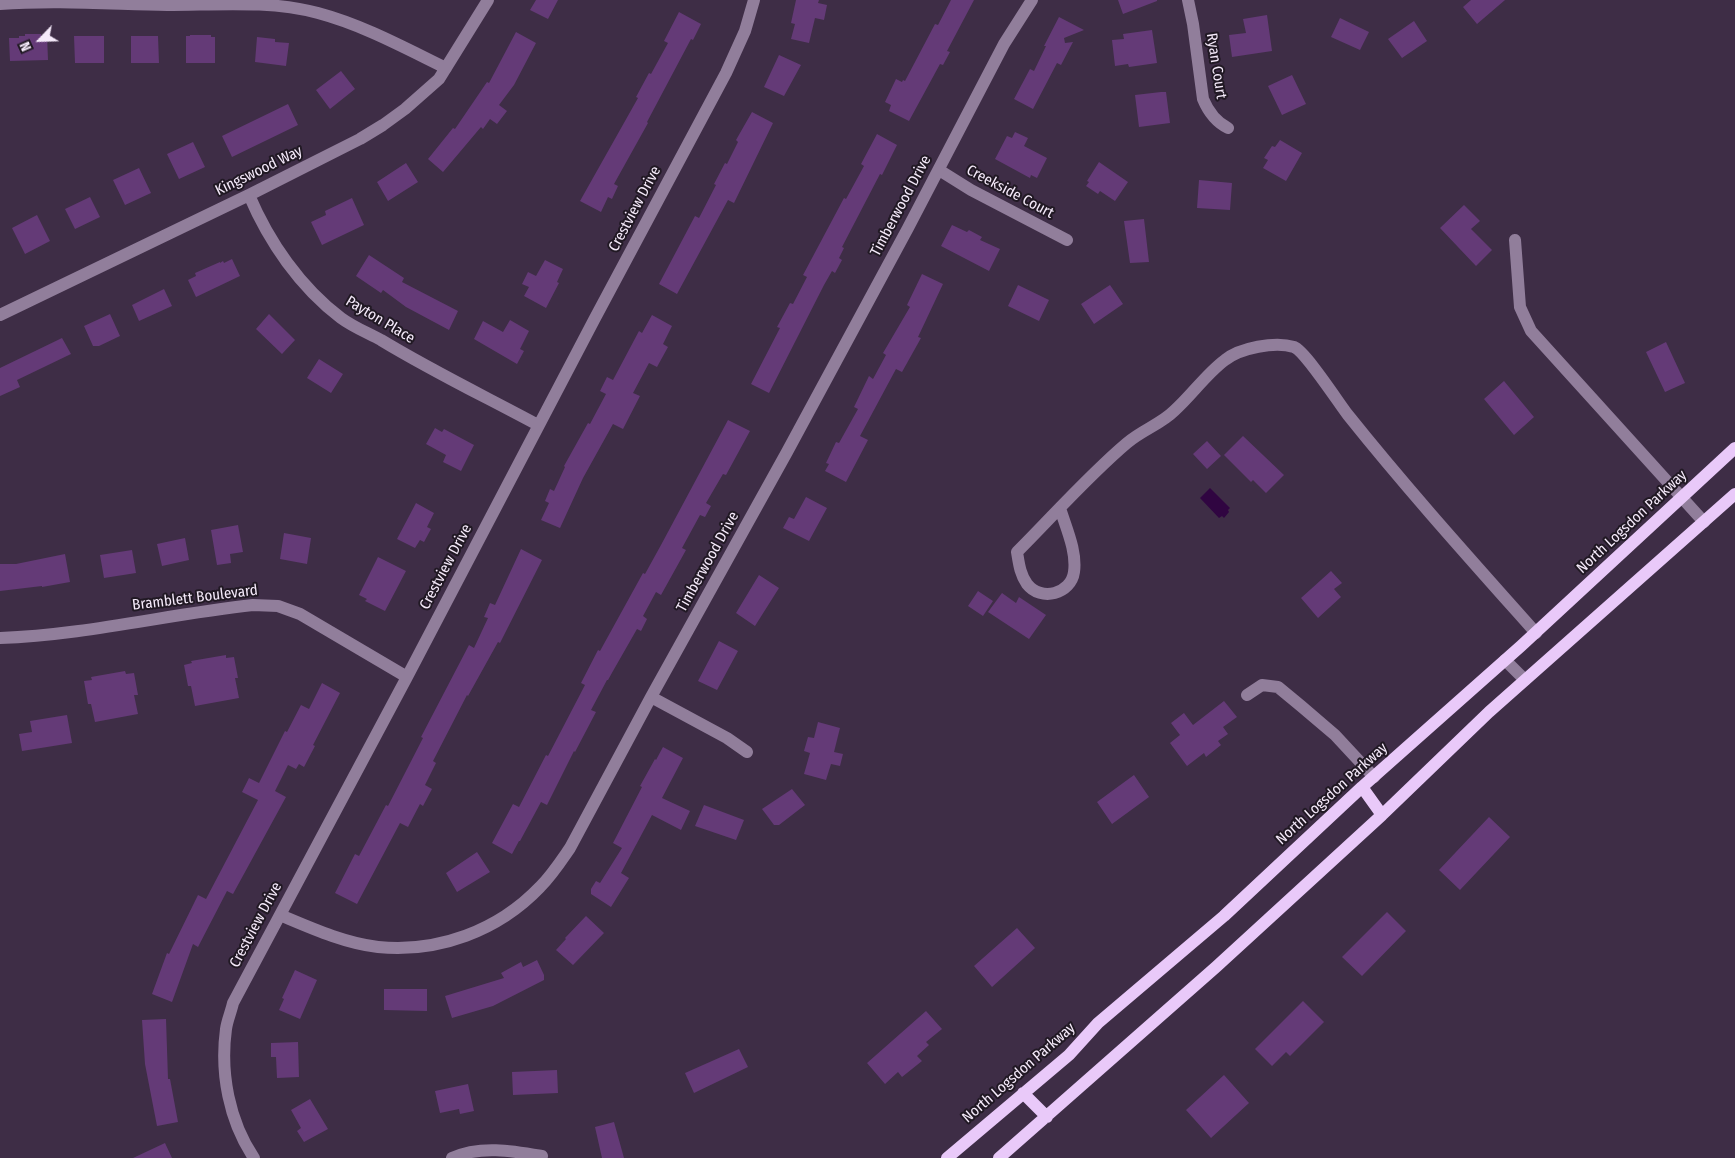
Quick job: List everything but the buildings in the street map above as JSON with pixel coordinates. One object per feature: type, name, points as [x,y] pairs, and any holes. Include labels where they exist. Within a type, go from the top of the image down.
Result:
[{"type":"main road","name":"North Logsdon Parkway","points":[[947,1158],[1069,1055],[1105,1016],[1252,890],[1362,787],[1536,633],[1735,448]]},
{"type":"main road","points":[[999,1158],[1216,967],[1382,815],[1465,734],[1735,494]]},
{"type":"main road","points":[[1362,787],[1382,815]]},
{"type":"main road","points":[[1023,1093],[1047,1117]]},
{"type":"street","name":"Kingswood Way","points":[[0,315],[249,195],[360,139],[383,125],[405,109],[439,79],[488,0]]},
{"type":"street","name":"Crestview Drive","points":[[254,1158],[230,1105],[225,1080],[226,1028],[234,1003],[538,425],[726,73],[745,31],[754,0]]},
{"type":"street","name":"Timberwood Drive","points":[[280,916],[347,940],[376,947],[426,946],[462,938],[484,929],[523,903],[540,887],[570,848],[651,697],[787,452],[939,170],[1004,44],[1032,0]]},
{"type":"street","name":"Ryan Court","points":[[1188,0],[1203,99],[1207,110],[1222,125],[1228,128]]},
{"type":"street","points":[[0,4],[71,2],[167,5],[266,4],[316,12],[335,18],[381,37],[446,68]]},
{"type":"street","name":"Creekside Court","points":[[939,170],[971,190],[1067,240]]},
{"type":"street","name":"Payton Place","points":[[249,195],[264,229],[289,265],[314,295],[342,320],[420,364],[538,425]]},
{"type":"street","points":[[1515,240],[1520,307],[1531,331],[1704,522]]},
{"type":"street","points":[[1060,508],[1071,546],[1074,574],[1065,588],[1052,594],[1038,594],[1028,585],[1020,572],[1017,552],[1060,508],[1126,443],[1173,413],[1225,359],[1242,351],[1257,347],[1278,345],[1295,348],[1314,368],[1347,414],[1430,515],[1536,633]]},
{"type":"street","name":"Bramblett Boulevard","points":[[0,638],[31,637],[226,608],[253,605],[278,606],[300,614],[407,677]]},
{"type":"street","points":[[1505,660],[1525,680]]},
{"type":"street","points":[[1247,695],[1262,685],[1278,687],[1335,735],[1374,777]]},
{"type":"street","points":[[651,697],[727,738],[747,752]]},
{"type":"street","points":[[452,1158],[470,1152],[486,1150],[542,1156]]},
{"type":"shaded area","points":[[1210,488],[1230,508],[1224,518],[1222,516],[1219,518],[1200,498]]}]
